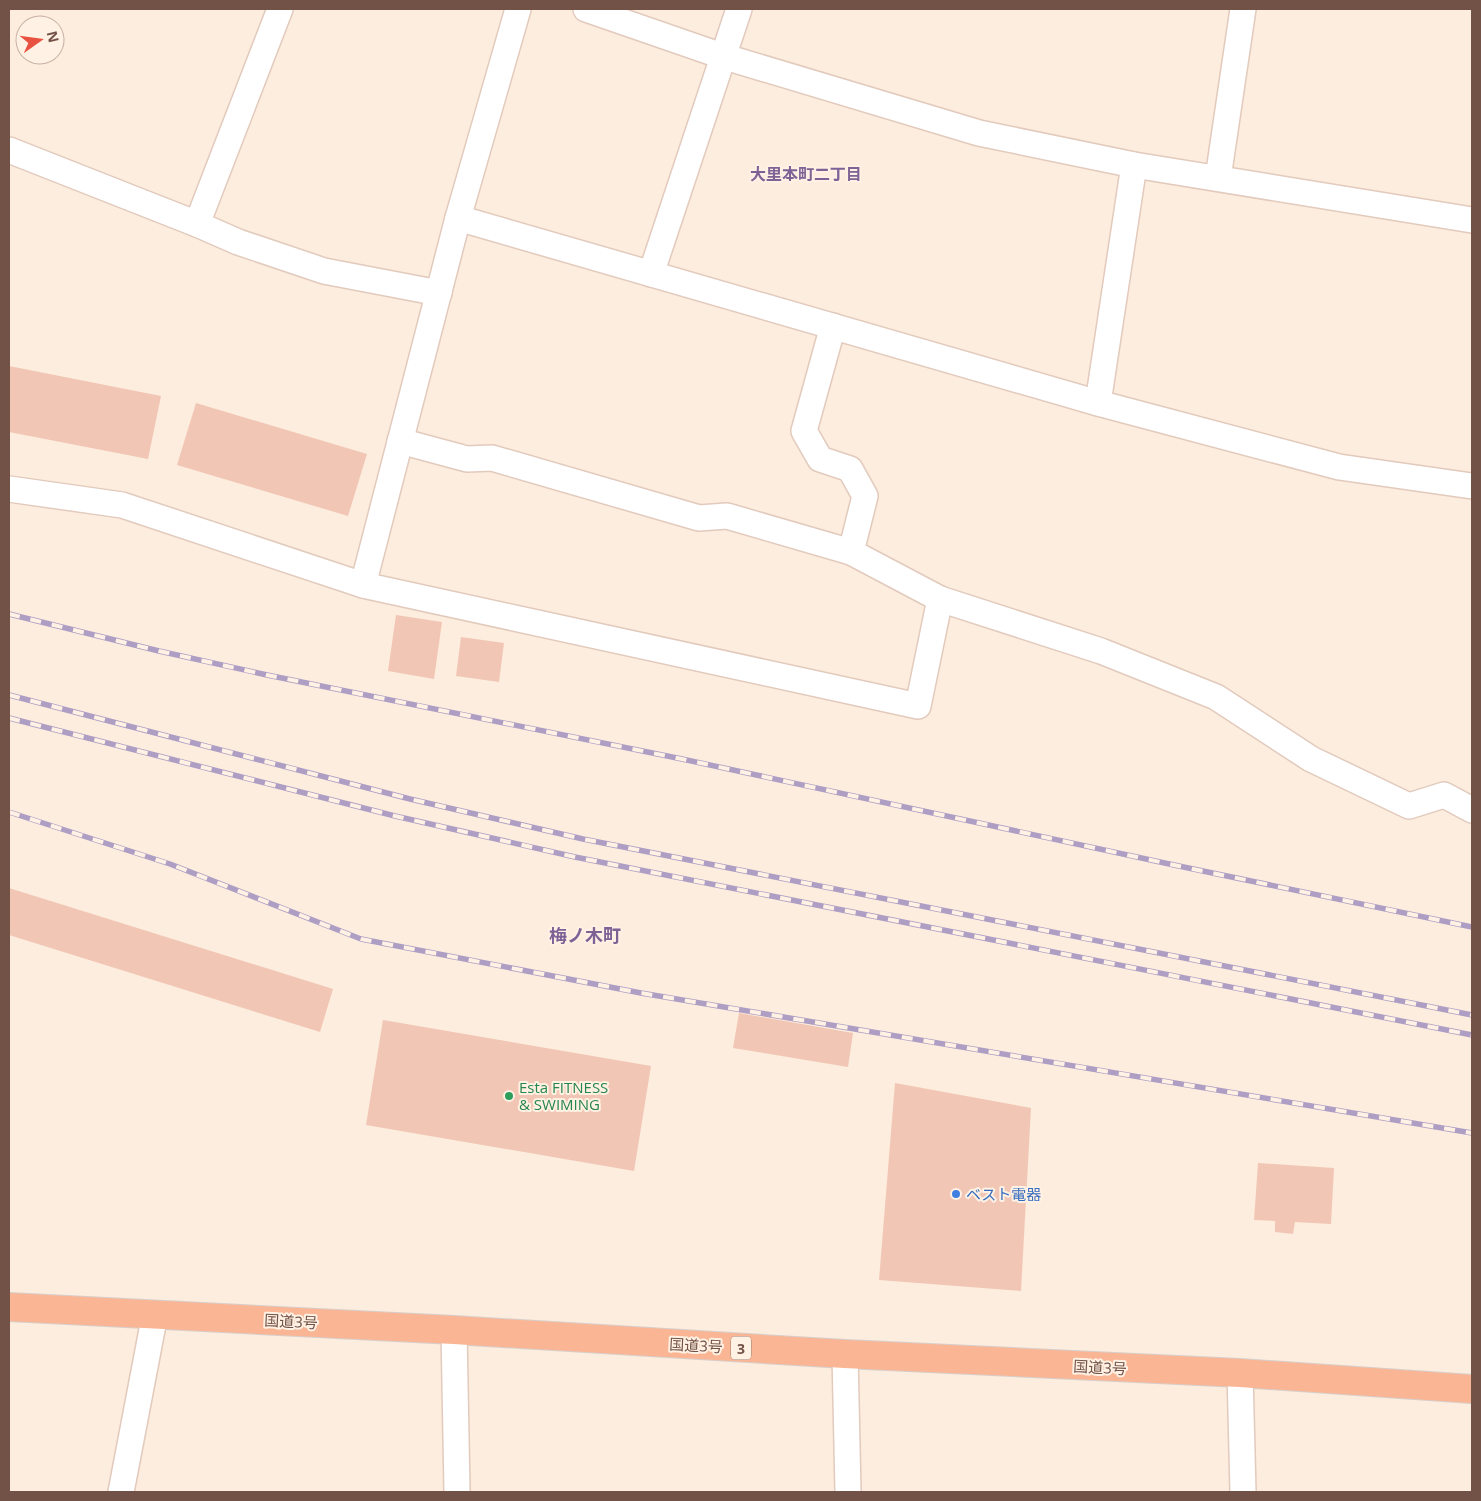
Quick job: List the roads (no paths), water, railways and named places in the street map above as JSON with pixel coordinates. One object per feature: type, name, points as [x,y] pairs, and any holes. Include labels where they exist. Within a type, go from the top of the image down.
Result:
[{"type":"highway","name":"国道3号","points":[[9,1307],[1240,1374],[1472,1389]]},
{"type":"street","points":[[197,224],[280,9]]},
{"type":"street","points":[[363,585],[458,218],[518,9]]},
{"type":"street","points":[[586,9],[722,56],[979,133],[1134,165],[1472,220]]},
{"type":"street","points":[[652,274],[739,9]]},
{"type":"street","points":[[1218,178],[1243,9]]},
{"type":"street","points":[[9,150],[238,242],[324,271],[439,293]]},
{"type":"street","points":[[1098,403],[1134,165]]},
{"type":"street","points":[[458,218],[1098,403],[1339,467],[1472,486]]},
{"type":"street","points":[[833,326],[804,431],[820,460],[850,470],[865,496],[851,552]]},
{"type":"street","points":[[400,441],[467,459],[492,458],[699,518],[727,516],[851,552],[940,599],[1101,651],[1216,697],[1311,759],[1409,806],[1444,795],[1472,810]]},
{"type":"street","points":[[9,488],[122,505],[363,585],[918,706],[940,599]]},
{"type":"street","points":[[121,1492],[156,1314]]},
{"type":"street","points":[[454,1330],[457,1492]]},
{"type":"street","points":[[845,1354],[848,1492]]},
{"type":"street","points":[[1240,1374],[1243,1492]]},
{"type":"railway","points":[[9,614],[267,675],[682,759],[1472,927]]},
{"type":"railway","points":[[9,695],[410,799],[583,839],[1472,1015]]},
{"type":"railway","points":[[9,718],[395,816],[575,857],[1472,1035]]},
{"type":"railway","points":[[9,812],[170,864],[361,939],[641,993],[1472,1133]]},
{"type":"place","name":"Esta FITNESS & SWIMING","points":[[509,1096]]},
{"type":"place","name":"ベスト電器","points":[[956,1194]]},
{"type":"district","name":"大里本町二丁目","points":[[806,174]]},
{"type":"district","name":"梅ノ木町","points":[[585,935]]}]
